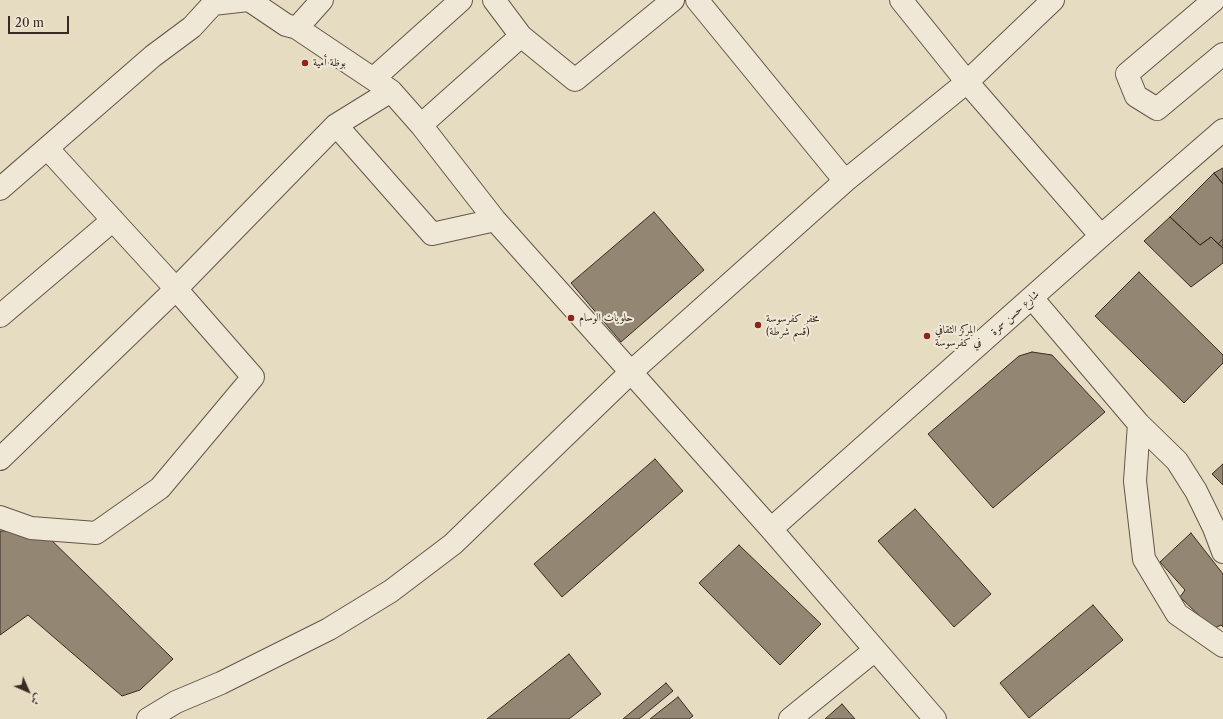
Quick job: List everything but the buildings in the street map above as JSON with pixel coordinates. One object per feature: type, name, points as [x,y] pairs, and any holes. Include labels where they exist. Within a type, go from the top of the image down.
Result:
[{"type":"street","points":[[2,182],[47,148],[153,56],[192,27],[207,2],[248,0],[286,25],[297,28],[382,85],[421,125],[495,220],[771,529],[935,719]]},
{"type":"street","points":[[297,28],[322,0]]},
{"type":"street","points":[[0,459],[176,289],[336,125],[382,85],[461,0]]},
{"type":"street","points":[[494,0],[521,36],[575,80],[673,0]]},
{"type":"street","points":[[697,0],[845,181]]},
{"type":"street","points":[[901,0],[967,82],[1101,236]]},
{"type":"street","points":[[148,719],[176,702],[221,683],[329,629],[391,590],[453,544],[631,372],[845,181],[967,82],[1053,0]]},
{"type":"street","points":[[1214,0],[1127,74],[1136,96],[1157,109],[1223,54]]},
{"type":"street","points":[[421,125],[521,36]]},
{"type":"street","points":[[336,125],[432,234],[495,220]]},
{"type":"street","name":"شارع حسن سمرة","points":[[771,529],[1101,236],[1223,130]]},
{"type":"street","points":[[0,517],[31,528],[96,533],[160,488],[253,377],[176,289],[47,148]]},
{"type":"street","points":[[0,316],[113,220]]},
{"type":"street","points":[[1032,298],[1139,424],[1177,461],[1196,491],[1214,528],[1223,552]]},
{"type":"street","points":[[1139,424],[1135,481],[1144,559],[1177,614],[1223,646]]},
{"type":"street","points":[[790,719],[875,650]]},
{"type":"place","name":"بوظة أمية","points":[[305,63]]},
{"type":"place","name":"حلويات الوسام","points":[[571,318]]},
{"type":"place","name":"مخفر كفرسوسة (قسم شرطة)","points":[[758,325]]},
{"type":"place","name":"المركز الثقافي في كفرسوسة","points":[[927,336]]}]
